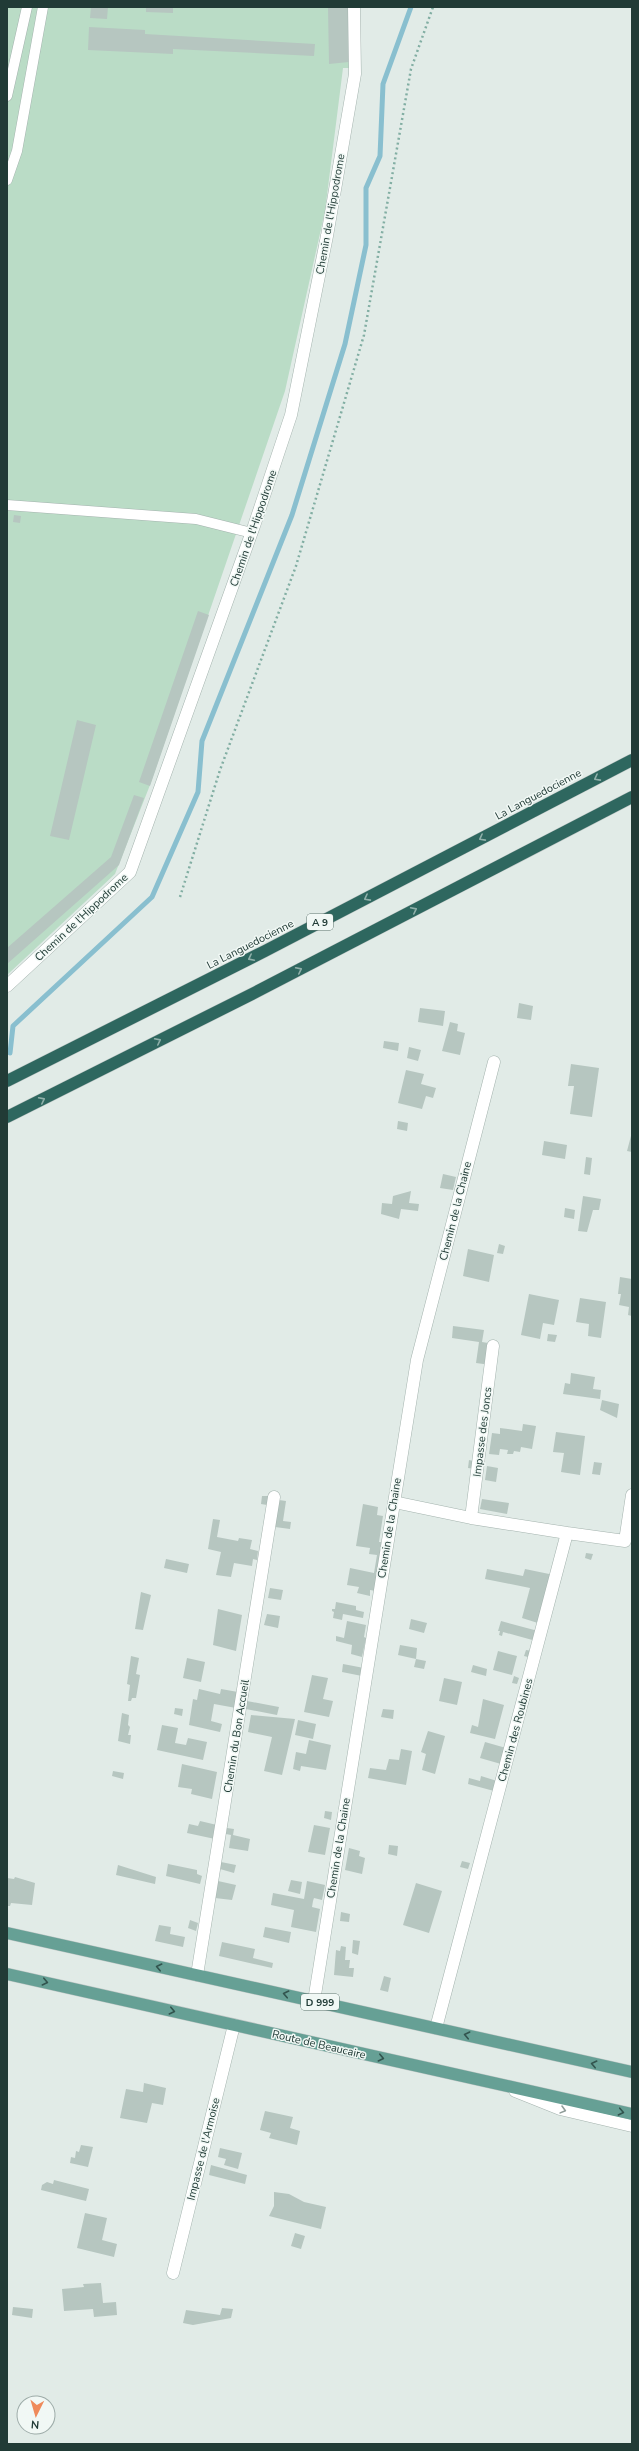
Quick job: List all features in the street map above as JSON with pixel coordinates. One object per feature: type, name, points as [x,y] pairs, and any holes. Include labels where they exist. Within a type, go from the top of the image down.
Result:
[{"type":"highway","name":"La Languedocienne","points":[[7,1081],[265,951],[632,760]]},
{"type":"highway","points":[[7,1117],[256,992],[632,797]]},
{"type":"main road","name":"D 999","points":[[7,1933],[314,2000],[632,2072]]},
{"type":"main road","name":"Route de Beaucaire","points":[[7,1974],[501,2086],[632,2114]]},
{"type":"street","name":"Chemin de l'Hippodrome","points":[[7,986],[130,872],[252,533],[291,415],[327,236],[355,74],[354,7]]},
{"type":"street","name":"Chemin de la Chaine","points":[[314,2000],[417,1360],[494,1062]]},
{"type":"street","name":"Impasse des Joncs","points":[[471,1518],[493,1346]]},
{"type":"street","points":[[394,1502],[471,1518],[625,1541],[632,1495]]},
{"type":"street","name":"Chemin du Bon Accueil","points":[[197,1975],[274,1497]]},
{"type":"street","name":"Chemin des Roubines","points":[[436,2028],[567,1533]]},
{"type":"street","name":"Impasse de l'Armoise","points":[[173,2273],[234,2025]]},
{"type":"street","points":[[501,2086],[560,2109],[632,2126]]},
{"type":"lane","points":[[7,96],[27,7]]},
{"type":"lane","points":[[7,180],[17,151],[43,7]]},
{"type":"lane","points":[[7,505],[196,519],[252,533]]},
{"type":"path","points":[[180,897],[220,770],[296,566],[364,335],[411,70],[433,7]]},
{"type":"green space","points":[[7,7],[349,7],[349,68],[343,68],[325,211],[285,391],[150,785],[115,874],[7,975]]},
{"type":"building","points":[[91,7],[108,7],[107,19],[90,18]]},
{"type":"building","points":[[146,7],[173,7],[173,13],[146,12]]},
{"type":"building","points":[[328,7],[349,7],[349,62],[329,64]]},
{"type":"building","points":[[89,27],[145,30],[145,34],[315,44],[314,56],[173,49],[173,54],[88,50]]},
{"type":"building","points":[[14,515],[21,516],[20,523],[13,522]]},
{"type":"building","points":[[198,611],[209,615],[150,786],[139,782]]},
{"type":"building","points":[[77,720],[96,725],[69,840],[50,836]]},
{"type":"building","points":[[134,795],[144,798],[119,865],[7,964],[7,948],[111,857]]},
{"type":"building","points":[[519,1003],[533,1006],[531,1020],[517,1018]]},
{"type":"building","points":[[420,1008],[445,1011],[443,1026],[418,1022]]},
{"type":"building","points":[[450,1022],[458,1024],[457,1031],[465,1033],[460,1055],[442,1051]]},
{"type":"building","points":[[384,1041],[399,1043],[398,1051],[383,1048]]},
{"type":"building","points":[[409,1047],[421,1050],[418,1061],[407,1058]]},
{"type":"building","points":[[571,1064],[599,1068],[592,1117],[570,1114],[574,1086],[568,1086]]},
{"type":"building","points":[[406,1070],[424,1074],[421,1084],[436,1088],[433,1098],[426,1096],[422,1109],[398,1103]]},
{"type":"building","points":[[398,1121],[408,1123],[407,1131],[397,1129]]},
{"type":"building","points":[[632,1132],[632,1152],[627,1151]]},
{"type":"building","points":[[544,1141],[567,1145],[565,1159],[542,1155]]},
{"type":"building","points":[[586,1157],[592,1158],[590,1175],[584,1174]]},
{"type":"building","points":[[443,1174],[456,1177],[453,1190],[440,1188]]},
{"type":"building","points":[[411,1191],[409,1203],[419,1204],[418,1211],[401,1209],[399,1219],[381,1214],[382,1203],[392,1204],[393,1196]]},
{"type":"building","points":[[583,1196],[601,1199],[599,1210],[593,1210],[587,1232],[578,1231]]},
{"type":"building","points":[[565,1208],[575,1210],[574,1219],[564,1217]]},
{"type":"building","points":[[499,1244],[505,1246],[503,1254],[497,1253]]},
{"type":"building","points":[[468,1249],[494,1255],[489,1282],[463,1276]]},
{"type":"building","points":[[620,1277],[632,1279],[632,1316],[628,1315],[629,1307],[619,1305],[621,1294],[618,1294]]},
{"type":"building","points":[[529,1294],[559,1300],[554,1325],[543,1323],[540,1339],[521,1335]]},
{"type":"building","points":[[580,1298],[606,1302],[601,1338],[588,1336],[589,1324],[576,1322]]},
{"type":"building","points":[[453,1326],[484,1330],[482,1342],[494,1344],[491,1365],[476,1363],[479,1342],[452,1338]]},
{"type":"building","points":[[548,1334],[557,1335],[555,1342],[547,1341]]},
{"type":"building","points":[[571,1373],[595,1377],[593,1389],[601,1390],[600,1399],[563,1394],[565,1383],[570,1384]]},
{"type":"building","points":[[602,1400],[619,1404],[617,1418],[600,1410]]},
{"type":"building","points":[[523,1424],[536,1426],[532,1449],[521,1447],[520,1452],[514,1451],[513,1454],[507,1454],[508,1450],[500,1449],[499,1455],[489,1454],[492,1433],[500,1434],[500,1428],[522,1431]]},
{"type":"building","points":[[556,1432],[585,1436],[580,1475],[561,1472],[564,1453],[553,1452]]},
{"type":"building","points":[[469,1460],[477,1462],[475,1469],[468,1468]]},
{"type":"building","points":[[594,1462],[602,1463],[600,1475],[592,1474]]},
{"type":"building","points":[[487,1466],[498,1468],[496,1482],[485,1480]]},
{"type":"building","points":[[262,1496],[269,1496],[267,1505],[261,1504]]},
{"type":"building","points":[[482,1499],[509,1503],[507,1514],[480,1509]]},
{"type":"building","points":[[279,1500],[286,1501],[283,1521],[291,1522],[290,1529],[275,1527]]},
{"type":"building","points":[[363,1504],[378,1507],[377,1515],[383,1516],[379,1542],[385,1542],[376,1591],[370,1590],[370,1596],[357,1593],[359,1587],[347,1585],[350,1568],[374,1573],[377,1555],[369,1554],[370,1548],[356,1546]]},
{"type":"building","points":[[213,1519],[220,1520],[217,1537],[238,1541],[239,1538],[252,1540],[250,1549],[258,1551],[257,1560],[253,1559],[252,1566],[234,1563],[231,1577],[216,1575],[221,1552],[208,1549]]},
{"type":"building","points":[[586,1553],[593,1554],[591,1560],[585,1558]]},
{"type":"building","points":[[166,1559],[189,1564],[187,1573],[164,1568]]},
{"type":"building","points":[[487,1569],[523,1576],[525,1569],[554,1575],[541,1624],[522,1618],[530,1588],[485,1579]]},
{"type":"building","points":[[270,1588],[283,1590],[281,1600],[268,1598]]},
{"type":"building","points":[[141,1592],[151,1595],[143,1630],[135,1629]]},
{"type":"building","points":[[336,1602],[356,1606],[356,1610],[364,1612],[363,1618],[343,1614],[342,1620],[333,1618],[334,1612],[332,1609],[335,1609]]},
{"type":"building","points":[[218,1609],[242,1615],[236,1651],[213,1645]]},
{"type":"building","points":[[267,1614],[280,1616],[278,1628],[264,1625]]},
{"type":"building","points":[[411,1619],[427,1623],[424,1633],[409,1629]]},
{"type":"building","points":[[347,1621],[366,1625],[364,1637],[366,1638],[362,1657],[351,1654],[352,1645],[336,1641],[336,1636],[344,1638]]},
{"type":"building","points":[[501,1621],[538,1631],[536,1641],[503,1632],[502,1636],[499,1635],[500,1631],[498,1631]]},
{"type":"building","points":[[400,1645],[417,1648],[416,1659],[398,1655]]},
{"type":"building","points":[[526,1650],[533,1651],[532,1658],[524,1656]]},
{"type":"building","points":[[498,1651],[517,1656],[512,1675],[493,1670]]},
{"type":"building","points":[[131,1656],[139,1658],[136,1674],[140,1675],[136,1698],[132,1698],[131,1701],[128,1701],[130,1685],[127,1684]]},
{"type":"building","points":[[187,1658],[205,1662],[201,1682],[183,1678]]},
{"type":"building","points":[[416,1659],[426,1661],[424,1669],[414,1667]]},
{"type":"building","points":[[343,1664],[364,1668],[362,1676],[342,1672]]},
{"type":"building","points":[[473,1665],[487,1669],[486,1676],[471,1672]]},
{"type":"building","points":[[312,1675],[328,1678],[323,1699],[333,1701],[329,1717],[304,1712]]},
{"type":"building","points":[[514,1676],[519,1678],[517,1684],[512,1683]]},
{"type":"building","points":[[444,1678],[462,1682],[457,1705],[439,1701]]},
{"type":"building","points":[[199,1689],[220,1694],[221,1689],[238,1692],[236,1708],[214,1704],[211,1721],[222,1724],[220,1732],[189,1725],[193,1699],[197,1700]]},
{"type":"building","points":[[483,1699],[504,1705],[495,1739],[470,1733],[472,1725],[478,1727]]},
{"type":"building","points":[[247,1701],[279,1707],[277,1715],[246,1709]]},
{"type":"building","points":[[175,1708],[183,1709],[182,1716],[174,1714]]},
{"type":"building","points":[[383,1709],[394,1710],[393,1719],[381,1717]]},
{"type":"building","points":[[122,1713],[129,1715],[128,1725],[130,1727],[128,1735],[131,1735],[130,1744],[118,1741]]},
{"type":"building","points":[[251,1715],[295,1719],[282,1775],[264,1771],[272,1737],[248,1732]]},
{"type":"building","points":[[298,1720],[316,1724],[313,1739],[295,1735]]},
{"type":"building","points":[[162,1725],[178,1728],[175,1743],[186,1745],[188,1738],[207,1742],[203,1760],[157,1750]]},
{"type":"building","points":[[428,1731],[445,1736],[435,1774],[422,1770],[426,1754],[421,1752]]},
{"type":"building","points":[[309,1740],[331,1745],[326,1770],[301,1766],[300,1771],[293,1769],[296,1752],[306,1754]]},
{"type":"building","points":[[485,1742],[506,1748],[501,1764],[480,1758]]},
{"type":"building","points":[[401,1749],[412,1751],[406,1785],[368,1778],[370,1768],[386,1770],[389,1759],[399,1760]]},
{"type":"building","points":[[182,1764],[217,1772],[212,1799],[191,1794],[192,1789],[178,1787]]},
{"type":"building","points":[[113,1771],[124,1773],[123,1779],[112,1776]]},
{"type":"building","points":[[481,1776],[497,1781],[494,1791],[468,1784],[469,1778],[480,1781]]},
{"type":"building","points":[[325,1811],[332,1812],[331,1820],[324,1818]]},
{"type":"building","points":[[200,1821],[217,1825],[215,1839],[187,1833],[189,1824],[198,1826]]},
{"type":"building","points":[[314,1825],[330,1828],[325,1855],[308,1852]]},
{"type":"building","points":[[227,1828],[234,1829],[233,1835],[250,1839],[248,1851],[229,1848],[231,1835],[226,1834]]},
{"type":"building","points":[[389,1845],[398,1846],[397,1856],[388,1854]]},
{"type":"building","points":[[349,1848],[360,1851],[359,1856],[365,1858],[362,1874],[345,1870]]},
{"type":"building","points":[[462,1861],[470,1863],[468,1869],[460,1867]]},
{"type":"building","points":[[221,1862],[236,1865],[234,1873],[220,1869]]},
{"type":"building","points":[[168,1864],[197,1870],[197,1874],[202,1876],[200,1884],[166,1876]]},
{"type":"building","points":[[118,1865],[156,1877],[155,1884],[116,1875]]},
{"type":"building","points":[[15,1877],[35,1883],[32,1905],[11,1903],[10,1906],[7,1906],[7,1878],[14,1879]]},
{"type":"building","points":[[291,1880],[302,1882],[300,1894],[288,1891]]},
{"type":"building","points":[[218,1881],[236,1885],[232,1900],[215,1898]]},
{"type":"building","points":[[307,1881],[325,1885],[322,1900],[314,1898],[313,1901],[312,1907],[320,1909],[316,1932],[291,1927],[294,1910],[271,1905],[273,1893],[304,1899]]},
{"type":"building","points":[[416,1883],[442,1891],[429,1933],[403,1925]]},
{"type":"building","points":[[341,1912],[350,1914],[349,1922],[340,1921]]},
{"type":"building","points":[[190,1920],[198,1923],[196,1931],[188,1928]]},
{"type":"building","points":[[159,1925],[171,1927],[170,1934],[185,1937],[183,1947],[155,1941]]},
{"type":"building","points":[[265,1927],[291,1932],[289,1943],[263,1937]]},
{"type":"building","points":[[353,1940],[360,1941],[358,1955],[352,1953]]},
{"type":"building","points":[[222,1942],[255,1949],[253,1958],[273,1963],[272,1968],[219,1956]]},
{"type":"building","points":[[341,1946],[346,1947],[345,1960],[350,1960],[349,1968],[354,1968],[353,1977],[334,1975],[336,1950],[340,1951]]},
{"type":"building","points":[[384,1976],[391,1978],[388,1992],[380,1990]]},
{"type":"building","points":[[144,2083],[166,2088],[163,2105],[152,2103],[147,2123],[120,2118],[126,2089],[143,2092]]},
{"type":"building","points":[[265,2111],[293,2117],[290,2128],[300,2131],[297,2145],[269,2138],[271,2133],[260,2130]]},
{"type":"building","points":[[81,2145],[93,2147],[88,2167],[70,2163],[71,2157],[75,2158],[76,2151],[79,2152]]},
{"type":"building","points":[[220,2148],[242,2153],[238,2169],[224,2165],[226,2159],[218,2157]]},
{"type":"building","points":[[211,2165],[247,2175],[245,2184],[209,2175]]},
{"type":"building","points":[[54,2180],[89,2189],[86,2201],[41,2190],[42,2185],[47,2182],[53,2184]]},
{"type":"building","points":[[274,2192],[289,2194],[304,2202],[326,2207],[321,2229],[269,2216],[274,2206]]},
{"type":"building","points":[[85,2213],[107,2218],[102,2240],[117,2244],[114,2257],[77,2248]]},
{"type":"building","points":[[295,2233],[305,2236],[301,2249],[291,2246]]},
{"type":"building","points":[[101,2283],[103,2303],[116,2302],[117,2315],[94,2317],[93,2309],[64,2311],[62,2289],[84,2287],[83,2284]]},
{"type":"building","points":[[13,2307],[33,2309],[32,2318],[12,2315]]},
{"type":"building","points":[[222,2308],[233,2309],[231,2318],[193,2325],[183,2323],[186,2310],[220,2315]]},
{"type":"waterway","points":[[10,1053],[13,1026],[152,897],[198,792],[202,741],[292,515],[345,344],[366,245],[366,188],[380,156],[383,84],[411,7]]}]
